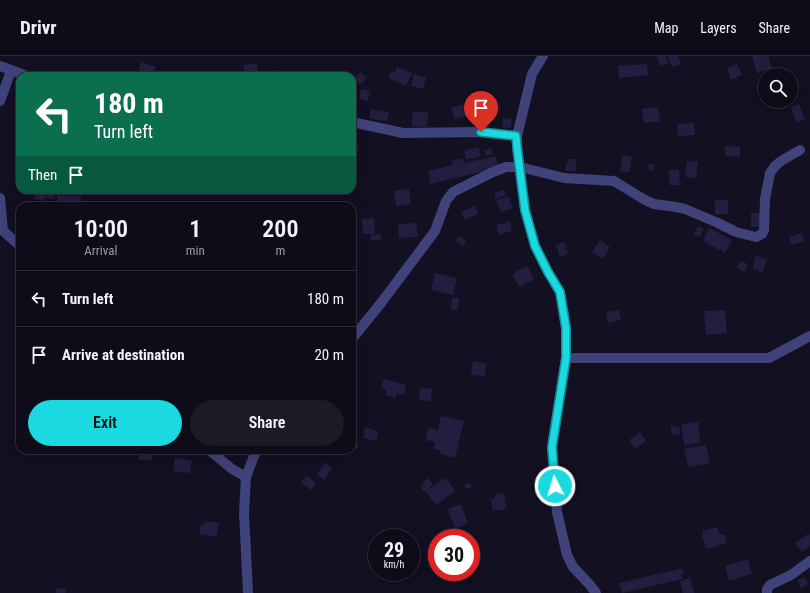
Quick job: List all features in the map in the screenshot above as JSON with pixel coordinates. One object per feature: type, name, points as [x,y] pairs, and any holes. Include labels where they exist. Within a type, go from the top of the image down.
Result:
[{"type":"street","points":[[543,56],[532,74],[516,136],[517,147],[525,210],[535,246],[560,292],[566,328],[566,358],[552,447],[558,512],[567,555],[573,567],[596,593]]},
{"type":"street","points":[[0,66],[16,72]]},
{"type":"street","points":[[0,101],[11,70]]},
{"type":"street","points":[[356,123],[403,132],[481,132],[516,136]]},
{"type":"street","points":[[356,333],[381,303],[435,231],[446,201],[453,192],[493,172],[506,167],[520,167],[564,178],[614,181],[644,200],[654,204],[685,209],[736,232],[756,237],[762,234],[764,230],[765,200],[770,173],[781,161],[800,150]]},
{"type":"street","points":[[0,198],[2,230],[16,242]]},
{"type":"street","points":[[566,358],[770,358],[810,336]]},
{"type":"street","points":[[214,454],[232,469],[246,477]]},
{"type":"street","points":[[248,593],[244,513],[246,477],[255,454]]},
{"type":"street","points":[[767,593],[767,589],[770,585],[791,575],[810,561]]},
{"type":"building","points":[[657,56],[666,56],[668,63],[660,66]]},
{"type":"building","points":[[668,56],[678,56],[681,64],[672,67]]},
{"type":"building","points":[[752,56],[768,56],[772,68],[758,68],[757,73]]},
{"type":"building","points":[[141,62],[156,67],[154,72],[138,72]]},
{"type":"building","points":[[257,63],[258,72],[245,72],[244,65]]},
{"type":"building","points":[[647,64],[648,75],[619,78],[618,66]]},
{"type":"building","points":[[737,64],[742,75],[731,80],[727,68]]},
{"type":"building","points":[[397,67],[412,73],[406,86],[388,78],[391,71],[395,72]]},
{"type":"building","points":[[273,70],[283,71],[283,72],[273,72]]},
{"type":"building","points":[[361,72],[367,78],[360,84],[356,80],[356,76]]},
{"type":"building","points":[[414,74],[426,78],[423,89],[411,86]]},
{"type":"building","points":[[361,89],[370,91],[368,101],[359,99]]},
{"type":"building","points":[[497,98],[501,110],[490,114],[486,102]]},
{"type":"building","points":[[463,104],[467,116],[455,119],[451,108]]},
{"type":"building","points":[[798,104],[805,119],[796,122],[791,108],[798,108]]},
{"type":"building","points":[[658,107],[660,121],[644,123],[642,109]]},
{"type":"building","points":[[371,109],[389,112],[387,121],[369,118]]},
{"type":"building","points":[[413,111],[428,113],[427,127],[412,126]]},
{"type":"building","points":[[503,118],[512,119],[511,128],[502,127]]},
{"type":"building","points":[[694,123],[695,135],[678,136],[677,124]]},
{"type":"building","points":[[356,145],[359,146],[356,155]]},
{"type":"building","points":[[725,146],[740,147],[740,157],[725,156]]},
{"type":"building","points":[[478,147],[481,156],[466,160],[464,151]]},
{"type":"building","points":[[491,148],[492,154],[486,156],[484,151]]},
{"type":"building","points":[[623,155],[632,157],[629,173],[620,171]]},
{"type":"building","points":[[496,156],[498,168],[430,184],[428,171],[453,165],[452,161],[463,158],[464,163]]},
{"type":"building","points":[[569,159],[576,159],[576,171],[566,171],[566,163],[569,162]]},
{"type":"building","points":[[687,161],[698,162],[696,178],[685,177]]},
{"type":"building","points":[[649,164],[655,165],[653,171],[648,169]]},
{"type":"building","points":[[669,170],[679,170],[680,185],[669,185]]},
{"type":"building","points":[[409,189],[411,204],[396,206],[394,191]]},
{"type":"building","points":[[504,190],[506,195],[496,199],[494,193]]},
{"type":"building","points":[[35,194],[46,194],[45,201],[34,199]]},
{"type":"building","points":[[47,194],[55,194],[54,199],[46,198]]},
{"type":"building","points":[[57,195],[81,196],[80,202],[57,202]]},
{"type":"building","points":[[508,196],[513,208],[501,212],[496,201]]},
{"type":"building","points":[[715,200],[728,200],[728,214],[715,214]]},
{"type":"building","points":[[475,206],[478,214],[465,220],[461,212]]},
{"type":"building","points":[[751,213],[763,213],[763,227],[751,227]]},
{"type":"building","points":[[374,218],[375,234],[363,234],[362,219]]},
{"type":"building","points":[[510,221],[512,231],[499,235],[496,225]]},
{"type":"building","points":[[416,223],[418,237],[399,238],[398,224]]},
{"type":"building","points":[[698,226],[704,229],[699,237],[694,234]]},
{"type":"building","points":[[709,228],[732,240],[725,253],[703,241]]},
{"type":"building","points":[[802,233],[804,241],[791,245],[789,237]]},
{"type":"building","points":[[380,234],[382,239],[371,241],[370,236]]},
{"type":"building","points":[[459,236],[466,240],[463,246],[456,242]]},
{"type":"building","points":[[600,240],[610,247],[603,259],[592,252]]},
{"type":"building","points":[[564,242],[568,254],[560,257],[556,245]]},
{"type":"building","points":[[756,256],[767,259],[763,272],[753,269]]},
{"type":"building","points":[[741,261],[748,264],[745,272],[737,267]]},
{"type":"building","points":[[527,266],[534,279],[519,287],[512,274]]},
{"type":"building","points":[[435,273],[457,278],[453,295],[431,290]]},
{"type":"building","points":[[452,298],[459,298],[458,310],[451,309]]},
{"type":"building","points":[[619,310],[621,320],[608,323],[606,312]]},
{"type":"building","points":[[725,310],[727,333],[706,335],[704,311]]},
{"type":"building","points":[[473,361],[486,363],[485,376],[471,375]]},
{"type":"building","points":[[384,379],[406,385],[404,395],[397,393],[396,398],[386,395],[387,390],[381,388]]},
{"type":"building","points":[[420,388],[432,389],[431,401],[419,400]]},
{"type":"building","points":[[441,416],[464,421],[455,458],[440,454],[441,451],[434,449],[435,442],[426,440],[428,428],[438,430]]},
{"type":"building","points":[[698,422],[700,443],[684,445],[681,424]]},
{"type":"building","points":[[671,426],[680,427],[679,435],[671,434]]},
{"type":"building","points":[[365,427],[378,431],[376,441],[363,438]]},
{"type":"building","points":[[640,432],[646,441],[635,449],[629,440]]},
{"type":"building","points":[[706,445],[710,463],[688,467],[684,449]]},
{"type":"building","points":[[139,454],[152,454],[152,460],[139,460]]},
{"type":"building","points":[[175,458],[192,461],[190,473],[173,471]]},
{"type":"building","points":[[325,463],[332,468],[324,480],[317,475]]},
{"type":"building","points":[[307,475],[316,483],[311,490],[301,482]]},
{"type":"building","points":[[428,478],[433,484],[425,492],[421,488],[424,485],[422,484]]},
{"type":"building","points":[[446,478],[455,491],[436,505],[426,491]]},
{"type":"building","points":[[470,483],[472,488],[466,489],[464,485]]},
{"type":"building","points":[[504,493],[506,509],[493,511],[491,499],[495,499],[494,495]]},
{"type":"building","points":[[461,504],[468,524],[455,528],[448,509]]},
{"type":"building","points":[[205,521],[219,523],[216,537],[199,534],[201,524],[204,525]]},
{"type":"building","points":[[717,527],[720,535],[724,534],[727,543],[706,549],[702,531]]},
{"type":"building","points":[[808,534],[810,536],[810,546],[802,552],[795,543]]},
{"type":"building","points":[[748,559],[752,574],[729,581],[725,566]]},
{"type":"building","points":[[683,568],[684,574],[681,575],[683,579],[622,593],[619,583]]},
{"type":"building","points":[[805,577],[808,584],[801,588],[797,580]]},
{"type":"building","points":[[690,578],[694,593],[683,593],[680,581]]},
{"type":"building","points":[[57,588],[66,589],[65,593],[56,593]]},
{"type":"route","points":[[481,132],[516,136],[525,210],[535,246],[560,292],[566,328],[566,358],[552,447],[555,486]]}]
